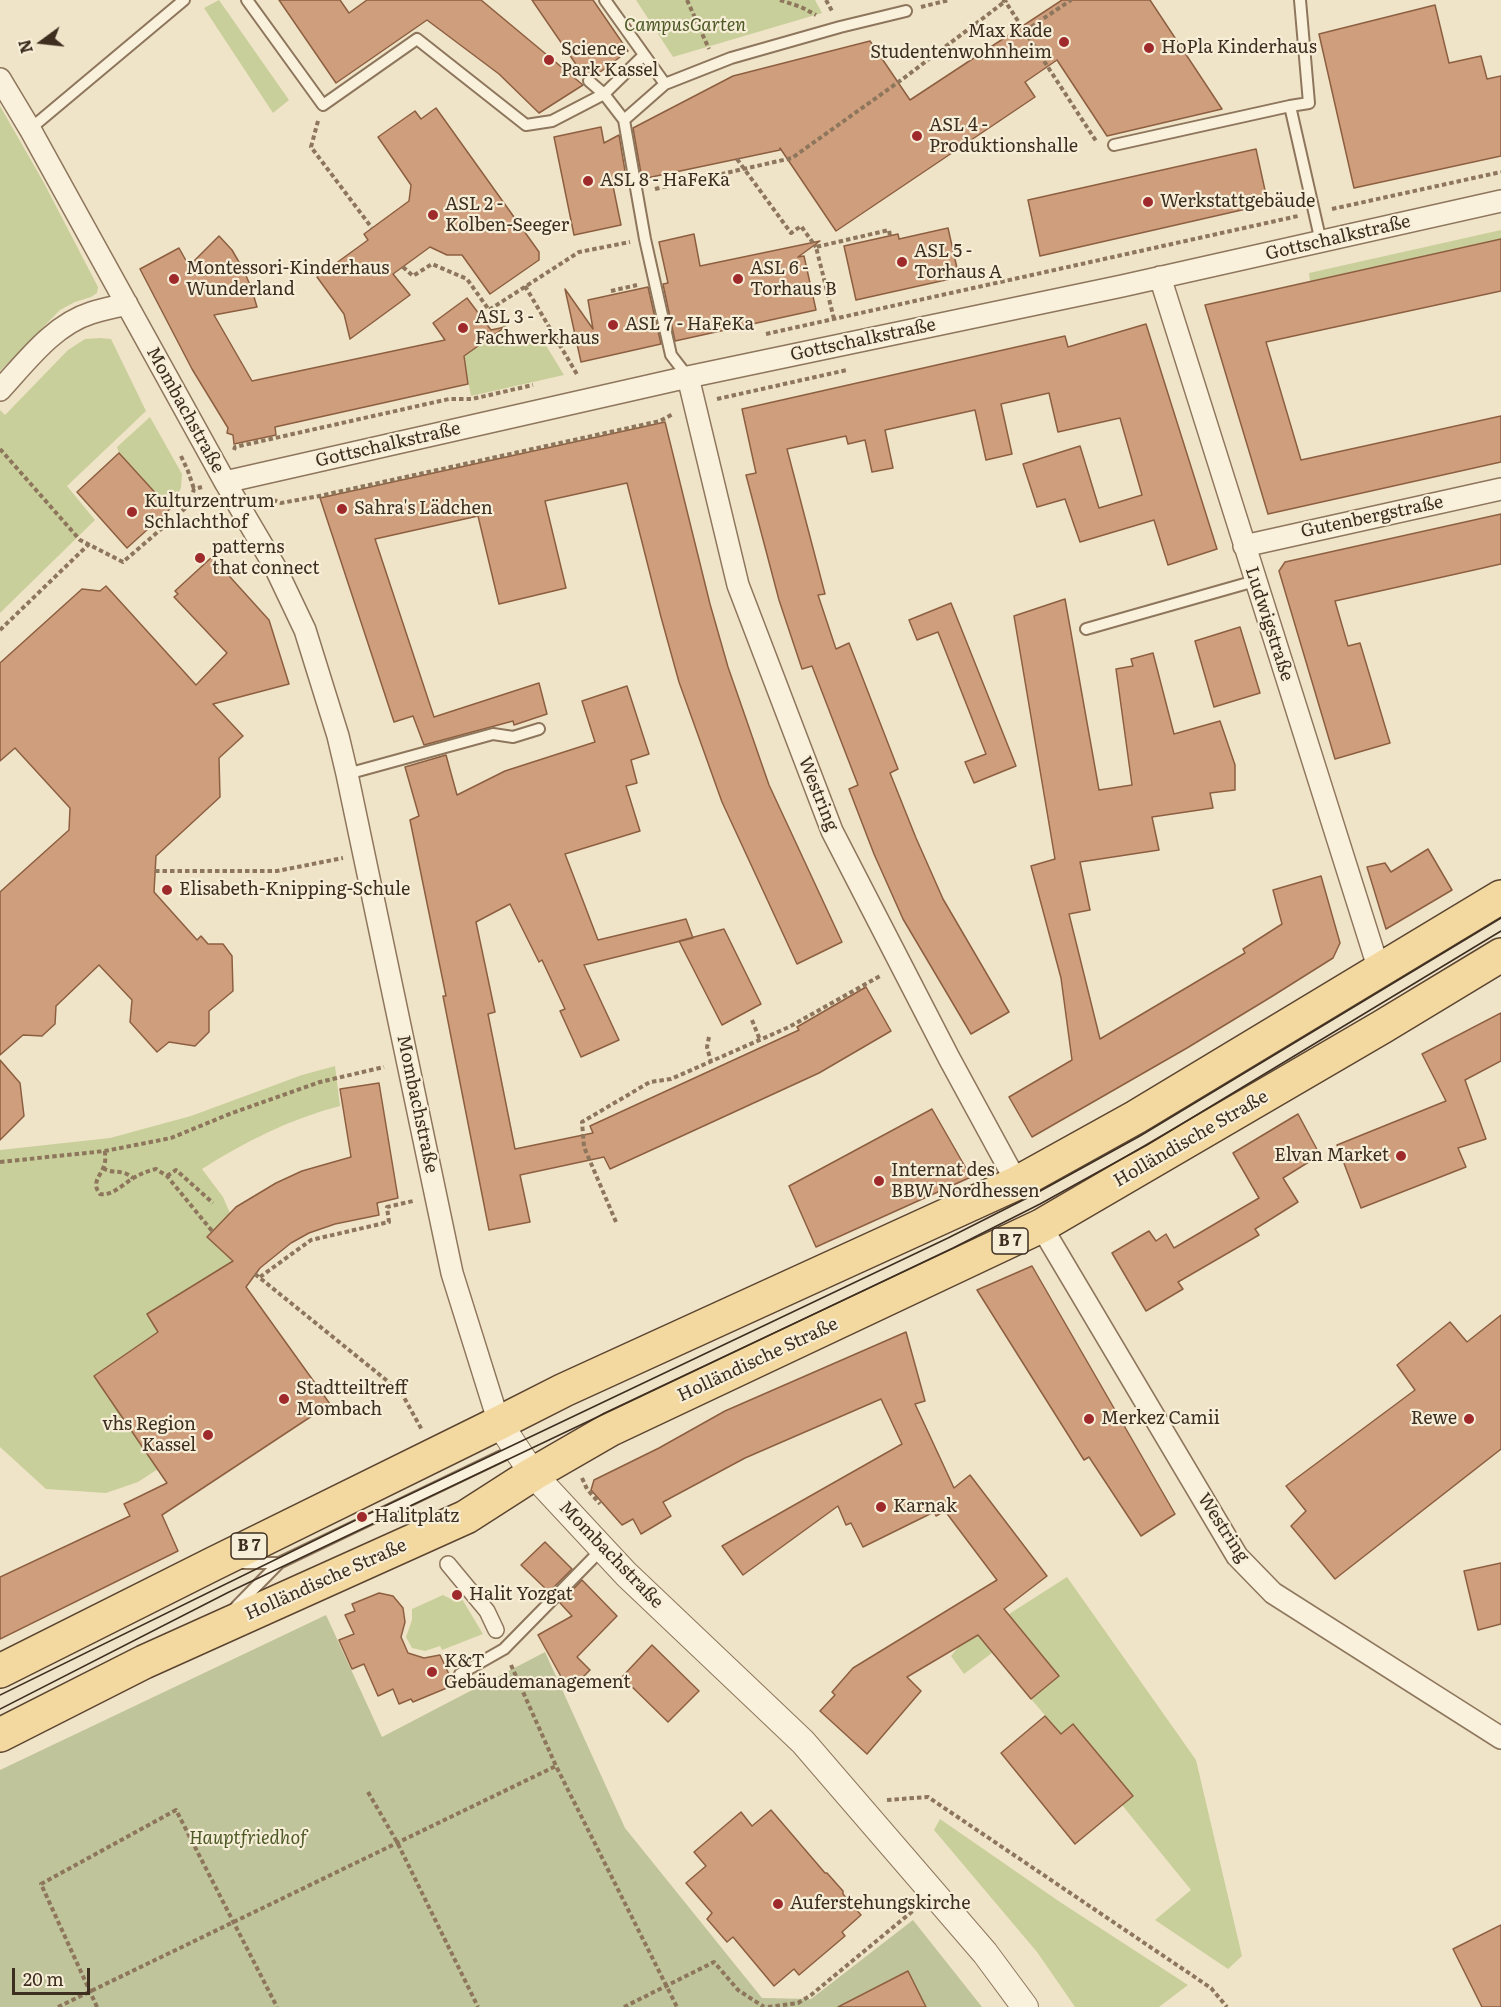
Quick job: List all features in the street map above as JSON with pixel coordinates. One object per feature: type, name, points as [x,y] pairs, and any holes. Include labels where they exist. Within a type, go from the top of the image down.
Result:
[{"type":"main road","name":"Holländische Straße","points":[[0,1734],[144,1662],[466,1517],[516,1449],[564,1390],[1017,1183],[1136,1117],[1501,897]]},
{"type":"main road","name":"Holländische Straße","points":[[0,1671],[213,1564],[516,1449],[611,1429],[1041,1226],[1501,955]]},
{"type":"street","name":"Mombachstraße","points":[[0,79],[30,129],[225,482],[275,567],[305,630],[338,736],[347,774],[452,1273],[516,1449],[626,1574],[803,1742],[985,1953],[1025,2007]]},
{"type":"street","name":"Gottschalkstraße","points":[[225,482],[688,377],[1160,278],[1501,201]]},
{"type":"street","name":"Ludwigstraße","points":[[1160,278],[1379,970]]},
{"type":"street","points":[[0,390],[39,348],[68,324],[90,314],[127,304]]},
{"type":"street","name":"Westring","points":[[688,377],[742,596],[832,831],[1017,1183]]},
{"type":"street","name":"Gutenbergstraße","points":[[1244,546],[1501,489]]},
{"type":"street","name":"Westring","points":[[1041,1226],[1237,1556],[1273,1593],[1501,1738]]},
{"type":"street","points":[[448,1564],[487,1611],[496,1630]]},
{"type":"lane","points":[[30,129],[184,0]]},
{"type":"lane","points":[[247,0],[322,105],[417,39],[526,125],[552,121],[604,94],[643,56]]},
{"type":"lane","points":[[605,0],[665,84]]},
{"type":"lane","points":[[1114,145],[1309,103],[1300,0]]},
{"type":"lane","points":[[624,120],[665,84],[731,58],[906,11]]},
{"type":"lane","points":[[589,81],[604,94],[624,120],[645,238],[671,355],[688,377]]},
{"type":"lane","points":[[1290,106],[1321,242]]},
{"type":"lane","points":[[1086,629],[1255,581]]},
{"type":"lane","points":[[347,774],[493,734],[513,737],[539,729]]},
{"type":"lane","points":[[212,1631],[279,1563],[516,1449]]},
{"type":"lane","points":[[460,1674],[504,1649],[602,1548]]},
{"type":"lane","points":[[213,1564],[279,1563]]},
{"type":"path","points":[[687,0],[716,64]]},
{"type":"path","points":[[780,0],[801,7],[840,27]]},
{"type":"path","points":[[906,11],[949,0]]},
{"type":"path","points":[[637,193],[792,158],[904,78],[1005,0],[1101,148],[1114,145]]},
{"type":"path","points":[[1025,31],[1071,0]]},
{"type":"path","points":[[322,105],[311,147],[372,228]]},
{"type":"path","points":[[737,159],[791,233],[801,226],[816,247],[834,319]]},
{"type":"path","points":[[764,334],[1501,172]]},
{"type":"path","points":[[816,247],[889,230],[890,236]]},
{"type":"path","points":[[403,267],[413,276],[432,264],[467,279],[489,309],[579,252],[645,238]]},
{"type":"path","points":[[616,284],[617,290]]},
{"type":"path","points":[[611,291],[644,284]]},
{"type":"path","points":[[525,286],[578,376],[567,378]]},
{"type":"path","points":[[225,482],[235,447],[449,399],[472,399],[536,385]]},
{"type":"path","points":[[194,489],[225,482],[281,503],[660,421],[695,404]]},
{"type":"path","points":[[0,449],[80,540],[123,562],[189,505],[194,489],[178,451]]},
{"type":"path","points":[[0,630],[90,544]]},
{"type":"path","points":[[155,871],[277,871],[364,854]]},
{"type":"path","points":[[616,1222],[584,1147],[582,1122],[650,1082],[671,1079],[789,1027],[901,965]]},
{"type":"path","points":[[752,1020],[760,1040]]},
{"type":"path","points":[[709,1037],[707,1047],[711,1062]]},
{"type":"path","points":[[0,1162],[105,1151],[171,1138],[232,1113],[320,1082],[409,1062]]},
{"type":"path","points":[[105,1151],[106,1159],[96,1181],[100,1194],[111,1193],[145,1171],[156,1169],[167,1176],[212,1231]]},
{"type":"path","points":[[103,1168],[126,1172],[134,1178]]},
{"type":"path","points":[[167,1176],[176,1170],[213,1203]]},
{"type":"path","points":[[260,1277],[311,1240],[389,1222],[387,1207],[398,1204]]},
{"type":"path","points":[[255,1274],[402,1392],[422,1431]]},
{"type":"path","points":[[580,1473],[586,1489],[600,1504]]},
{"type":"path","points":[[504,1649],[556,1766],[676,2007]]},
{"type":"path","points":[[58,2007],[556,1766]]},
{"type":"path","points":[[368,1792],[397,1842],[478,2007]]},
{"type":"path","points":[[854,1802],[928,1797],[1211,1988],[1227,2007]]},
{"type":"path","points":[[97,2007],[41,1884],[176,1810],[277,2007]]},
{"type":"path","points":[[624,2007],[714,1962],[738,1990],[766,2007],[798,2003],[811,1995],[934,1894]]},
{"type":"green space","points":[[219,0],[289,100],[273,113],[204,8]]},
{"type":"green space","name":"CampusGarten","points":[[636,0],[815,0],[822,13],[673,57]]},
{"type":"green space","points":[[0,106],[44,183],[98,287],[97,293],[91,297],[60,310],[0,371]]},
{"type":"green space","points":[[1501,230],[1501,239],[1310,281],[1309,273]]},
{"type":"green space","points":[[505,324],[515,338],[534,337],[539,334],[564,375],[471,396],[465,365],[460,359]]},
{"type":"green space","points":[[85,339],[111,339],[146,411],[67,486],[95,520],[0,613],[0,410],[5,415],[68,350]]},
{"type":"green space","points":[[150,417],[182,474],[181,488],[170,509],[119,453],[117,447]]},
{"type":"green space","points":[[335,1066],[340,1106],[304,1117],[269,1132],[202,1169],[223,1197],[230,1213],[207,1237],[233,1261],[147,1314],[158,1332],[94,1376],[158,1469],[138,1482],[106,1493],[46,1489],[0,1447],[0,1150],[110,1138],[191,1116],[302,1075]]},
{"type":"green space","points":[[1067,1577],[1196,1760],[1242,1956],[1228,1969],[1155,1920],[1191,1890],[1122,1805],[1133,1796],[1073,1724],[1061,1734],[1031,1699],[1059,1676],[998,1659],[992,1653],[964,1674],[951,1656],[959,1646]]},
{"type":"green space","points":[[443,1595],[453,1600],[462,1599],[483,1634],[442,1650],[440,1646],[425,1651],[412,1648],[406,1637],[412,1620],[412,1609]]},
{"type":"green space","name":"Hauptfriedhof","points":[[326,1615],[382,1737],[545,1652],[625,1828],[762,1998],[811,1999],[913,1920],[982,2007],[0,2007],[0,1770]]},
{"type":"green space","points":[[940,1819],[1060,1902],[1188,1985],[1159,2007],[1075,2007],[1037,1952],[934,1830]]},
{"type":"building","name":"Science Park Kassel","points":[[279,0],[340,0],[349,13],[367,0],[481,0],[583,85],[539,113],[499,74],[427,20],[336,83]]},
{"type":"building","points":[[532,0],[593,0],[628,51],[595,76],[590,74],[584,76]]},
{"type":"building","points":[[1062,0],[1150,0],[1222,109],[1107,136],[1057,60],[1025,82],[1035,97],[836,231],[780,148],[780,150],[642,179],[633,128],[733,76],[870,41],[910,100]]},
{"type":"building","points":[[1435,5],[1449,63],[1481,56],[1487,79],[1501,76],[1501,156],[1354,188],[1319,34]]},
{"type":"building","points":[[436,108],[539,252],[539,260],[490,294],[462,255],[447,255],[430,247],[393,274],[410,295],[350,339],[344,314],[317,277],[368,240],[364,234],[409,201],[411,185],[378,137],[415,111],[421,119]]},
{"type":"building","name":"ASL 8 - HaFeKa","points":[[601,127],[604,143],[619,135],[627,183],[613,186],[621,225],[574,235],[554,137]]},
{"type":"building","name":"Werkstattgebäude","points":[[1256,149],[1268,204],[1040,256],[1028,200]]},
{"type":"building","name":"ASL 5 - Torhaus A","points":[[948,228],[959,277],[856,300],[844,246],[898,234],[899,239]]},
{"type":"building","name":"ASL 6 - Torhaus B","points":[[694,234],[700,266],[820,241],[798,257],[804,256],[816,310],[675,341],[663,284],[668,283],[659,242]]},
{"type":"building","points":[[219,236],[232,250],[243,269],[257,307],[214,315],[252,381],[445,340],[433,323],[467,298],[491,330],[505,327],[464,356],[468,384],[275,427],[276,435],[234,444],[233,435],[227,433],[228,428],[192,369],[140,269],[179,248],[189,266]]},
{"type":"building","points":[[1501,239],[1501,291],[1266,342],[1301,460],[1501,416],[1501,462],[1268,514],[1205,305]]},
{"type":"building","name":"ASL 7 - HaFeKa","points":[[648,287],[661,344],[581,362],[565,289],[593,329],[588,300]]},
{"type":"building","points":[[1146,324],[1217,549],[1168,565],[1154,520],[1080,542],[1065,499],[1037,507],[1023,464],[1080,446],[1099,508],[1142,495],[1120,418],[1058,432],[1049,393],[1001,404],[1012,454],[986,460],[975,410],[885,430],[893,468],[872,472],[865,440],[848,444],[846,436],[787,449],[825,594],[818,595],[836,649],[849,643],[898,769],[890,773],[916,838],[943,899],[1009,1012],[971,1034],[903,919],[874,854],[849,789],[858,785],[812,666],[802,669],[779,600],[746,475],[756,473],[742,409],[1065,336],[1068,347]]},
{"type":"building","points":[[665,422],[728,667],[769,785],[842,942],[797,964],[722,802],[679,682],[627,483],[545,501],[566,588],[499,604],[478,516],[375,539],[434,717],[539,683],[547,714],[514,725],[513,721],[424,745],[413,716],[394,722],[320,498]]},
{"type":"building","points":[[119,453],[170,509],[127,548],[77,492]]},
{"type":"building","points":[[1501,514],[1501,564],[1335,601],[1348,646],[1360,643],[1390,743],[1335,759],[1279,571],[1285,562]]},
{"type":"building","points":[[212,557],[269,620],[289,684],[213,704],[243,736],[219,758],[220,797],[156,856],[154,892],[197,940],[201,936],[208,944],[223,944],[232,956],[233,991],[209,1011],[209,1032],[195,1046],[169,1042],[157,1052],[130,1022],[132,1000],[99,965],[56,1006],[55,1024],[42,1036],[23,1035],[0,1055],[0,892],[69,830],[70,808],[15,748],[0,761],[0,663],[82,589],[100,591],[106,586],[196,685],[227,653],[174,597],[178,594],[175,591]]},
{"type":"building","points":[[1065,599],[1099,790],[1132,785],[1116,669],[1133,666],[1131,659],[1153,653],[1174,734],[1220,721],[1235,765],[1235,790],[1210,793],[1213,808],[1152,817],[1159,850],[1080,862],[1090,910],[1069,914],[1100,1039],[1245,953],[1243,949],[1282,924],[1273,890],[1321,876],[1340,943],[1333,958],[1187,1048],[1032,1137],[1009,1097],[1072,1060],[1061,978],[1031,866],[1055,859],[1014,616]]},
{"type":"building","points":[[951,603],[1016,766],[974,783],[965,762],[986,754],[938,632],[917,640],[909,620]]},
{"type":"building","points":[[1240,627],[1260,693],[1214,707],[1195,641]]},
{"type":"building","points":[[627,686],[649,754],[631,760],[637,783],[626,786],[640,831],[565,854],[598,940],[686,919],[693,938],[584,965],[619,1040],[581,1057],[560,1011],[565,1009],[542,960],[539,962],[510,904],[476,922],[495,1012],[488,1014],[515,1149],[593,1133],[590,1126],[799,1030],[797,1027],[866,987],[891,1031],[819,1073],[610,1169],[604,1157],[520,1175],[530,1222],[489,1230],[443,996],[446,996],[410,820],[419,816],[405,767],[446,755],[457,795],[505,771],[595,742],[582,701]]},
{"type":"building","points":[[1428,849],[1452,890],[1386,929],[1367,867],[1385,863],[1391,872]]},
{"type":"building","points":[[724,929],[761,1004],[722,1025],[679,941]]},
{"type":"building","name":"Elvan Market","points":[[1501,1013],[1501,1061],[1465,1080],[1486,1139],[1458,1148],[1466,1167],[1361,1208],[1337,1145],[1446,1101],[1422,1054]]},
{"type":"building","points":[[0,1060],[20,1083],[24,1116],[0,1140]]},
{"type":"building","points":[[379,1083],[398,1198],[377,1203],[379,1215],[335,1224],[309,1233],[291,1243],[260,1268],[246,1287],[330,1404],[162,1515],[178,1551],[0,1639],[0,1577],[130,1516],[124,1504],[167,1483],[94,1376],[158,1332],[147,1314],[233,1261],[207,1237],[236,1207],[276,1183],[302,1171],[351,1157],[340,1089]]},
{"type":"building","name":"Internat des BBW Nordhessen","points":[[932,1109],[971,1177],[816,1247],[789,1186]]},
{"type":"building","points":[[1298,1114],[1320,1155],[1283,1178],[1298,1202],[1255,1229],[1259,1235],[1178,1282],[1183,1289],[1146,1311],[1112,1253],[1149,1231],[1156,1241],[1166,1234],[1174,1248],[1259,1198],[1233,1153]]},
{"type":"building","name":"Merkez Camii","points":[[1032,1266],[1175,1514],[1141,1536],[1089,1457],[1084,1460],[977,1290]]},
{"type":"building","points":[[1501,1315],[1501,1449],[1335,1579],[1291,1526],[1306,1511],[1286,1486],[1415,1390],[1397,1365],[1450,1322],[1467,1342]]},
{"type":"building","points":[[906,1332],[925,1401],[915,1404],[954,1488],[970,1475],[1047,1576],[1004,1609],[1059,1676],[1031,1699],[978,1635],[907,1677],[921,1691],[867,1754],[820,1711],[835,1695],[832,1692],[853,1668],[997,1580],[945,1511],[936,1516],[934,1512],[863,1547],[851,1523],[846,1525],[838,1506],[743,1575],[722,1546],[902,1444],[881,1399],[745,1458],[663,1502],[671,1516],[641,1534],[633,1519],[622,1525],[591,1490],[594,1480],[659,1448],[725,1411]]},
{"type":"building","points":[[545,1542],[572,1569],[549,1592],[521,1565]]},
{"type":"building","points":[[1501,1563],[1501,1624],[1478,1630],[1464,1571]]},
{"type":"building","points":[[582,1580],[617,1616],[577,1657],[590,1670],[569,1691],[538,1635],[572,1616],[560,1603]]},
{"type":"building","points":[[379,1593],[393,1596],[403,1608],[405,1622],[401,1637],[408,1653],[424,1658],[440,1655],[454,1685],[413,1702],[411,1699],[399,1704],[393,1689],[378,1696],[364,1664],[352,1669],[339,1640],[354,1634],[345,1615],[355,1611],[352,1604]]},
{"type":"building","points":[[652,1645],[699,1691],[668,1722],[622,1677]]},
{"type":"building","points":[[1045,1716],[1061,1734],[1073,1724],[1133,1796],[1075,1844],[1001,1753]]},
{"type":"building","name":"Auferstehungskirche","points":[[771,1810],[843,1891],[861,1915],[842,1932],[845,1936],[799,1975],[794,1969],[774,1986],[733,1937],[727,1942],[707,1919],[712,1913],[686,1883],[706,1866],[694,1852],[741,1812],[752,1826]]},
{"type":"building","points":[[1501,1925],[1501,2007],[1482,2007],[1453,1949]]},
{"type":"building","points":[[908,1971],[926,2007],[838,2007]]},
{"type":"tram line","points":[[0,1695],[362,1517],[948,1238],[1033,1195],[1140,1136],[1501,918]]},
{"type":"tram line","points":[[0,1709],[229,1592],[953,1248],[1040,1204],[1147,1145],[1501,931]]},
{"type":"place","name":"Max Kade Studentenwohnheim","points":[[1064,42]]},
{"type":"place","name":"HoPla Kinderhaus","points":[[1149,48]]},
{"type":"place","name":"Science Park Kassel","points":[[549,60]]},
{"type":"place","name":"ASL 4 - Produktionshalle","points":[[917,136]]},
{"type":"place","name":"ASL 8 - HaFeKa","points":[[588,181]]},
{"type":"place","name":"Werkstattgebäude","points":[[1148,202]]},
{"type":"place","name":"ASL 2 - Kolben-Seeger","points":[[433,215]]},
{"type":"place","name":"ASL 5 - Torhaus A","points":[[902,262]]},
{"type":"place","name":"Montessori-Kinderhaus Wunderland","points":[[174,279]]},
{"type":"place","name":"ASL 6 - Torhaus B","points":[[738,279]]},
{"type":"place","name":"ASL 7 - HaFeKa","points":[[613,325]]},
{"type":"place","name":"ASL 3 - Fachwerkhaus","points":[[463,328]]},
{"type":"place","name":"Sahra's Lädchen","points":[[342,509]]},
{"type":"place","name":"Kulturzentrum Schlachthof","points":[[132,512]]},
{"type":"place","name":"patterns that connect","points":[[200,558]]},
{"type":"place","name":"Elisabeth-Knipping-Schule","points":[[167,890]]},
{"type":"place","name":"Elvan Market","points":[[1401,1156]]},
{"type":"place","name":"Internat des BBW Nordhessen","points":[[879,1181]]},
{"type":"place","name":"Stadtteiltreff Mombach","points":[[284,1399]]},
{"type":"place","name":"Merkez Camii","points":[[1089,1419]]},
{"type":"place","name":"Rewe","points":[[1469,1419]]},
{"type":"place","name":"vhs Region Kassel","points":[[208,1435]]},
{"type":"place","name":"Karnak","points":[[881,1507]]},
{"type":"place","name":"Halitplatz","points":[[362,1517]]},
{"type":"place","name":"Halit Yozgat","points":[[457,1595]]},
{"type":"place","name":"K&T Gebäudemanagement","points":[[432,1672]]},
{"type":"place","name":"Auferstehungskirche","points":[[778,1904]]}]
